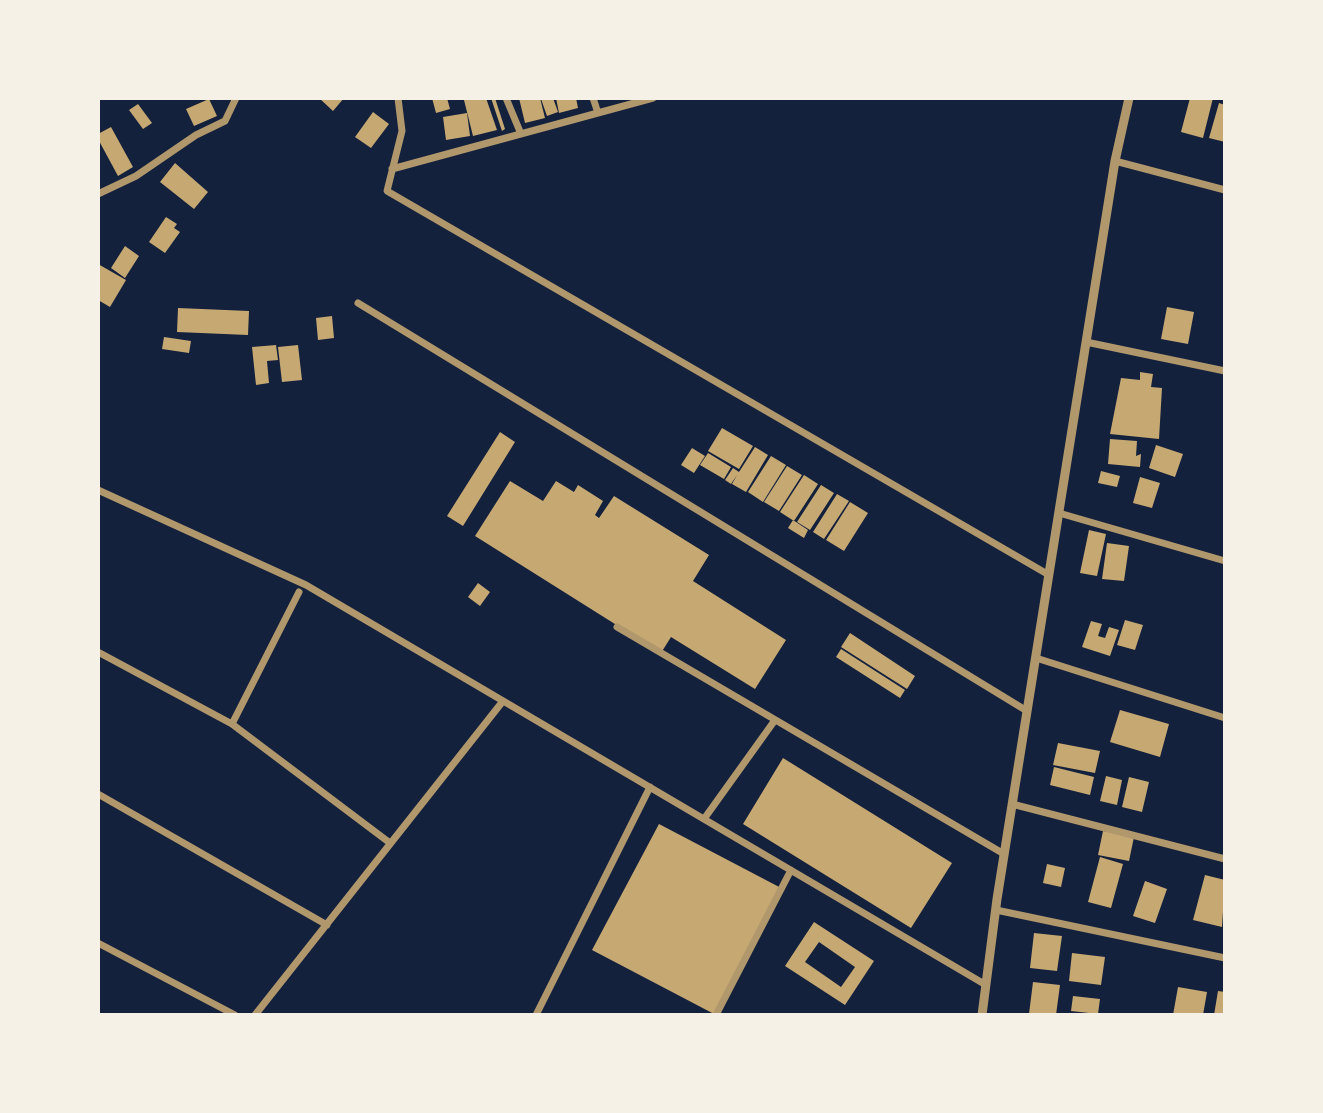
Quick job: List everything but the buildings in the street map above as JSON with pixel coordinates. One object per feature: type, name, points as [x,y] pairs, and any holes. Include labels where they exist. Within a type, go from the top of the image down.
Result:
[{"type":"street","points":[[98,194],[136,176],[196,135],[225,121],[236,98]]},
{"type":"street","points":[[398,98],[402,131],[387,191],[1049,575]]},
{"type":"street","points":[[506,98],[521,134]]},
{"type":"street","points":[[593,98],[598,113]]},
{"type":"street","points":[[392,169],[653,98]]},
{"type":"street","points":[[982,1015],[1004,854],[1115,161],[1129,98]]},
{"type":"street","points":[[1115,161],[1225,190]]},
{"type":"street","points":[[358,303],[1027,711]]},
{"type":"street","points":[[1086,342],[1225,371]]},
{"type":"street","points":[[98,490],[306,585],[986,985]]},
{"type":"street","points":[[1059,513],[1225,561]]},
{"type":"street","points":[[232,724],[299,592]]},
{"type":"street","points":[[617,627],[1004,854]]},
{"type":"street","points":[[98,652],[232,724],[390,843]]},
{"type":"street","points":[[1036,658],[1225,718]]},
{"type":"street","points":[[256,1015],[503,701]]},
{"type":"street","points":[[704,819],[775,720]]},
{"type":"street","points":[[536,1015],[650,787]]},
{"type":"street","points":[[98,794],[327,925]]},
{"type":"street","points":[[1012,804],[1225,859]]},
{"type":"street","points":[[716,1015],[791,870]]},
{"type":"street","points":[[996,910],[1225,958]]},
{"type":"street","points":[[98,943],[235,1015]]}]
